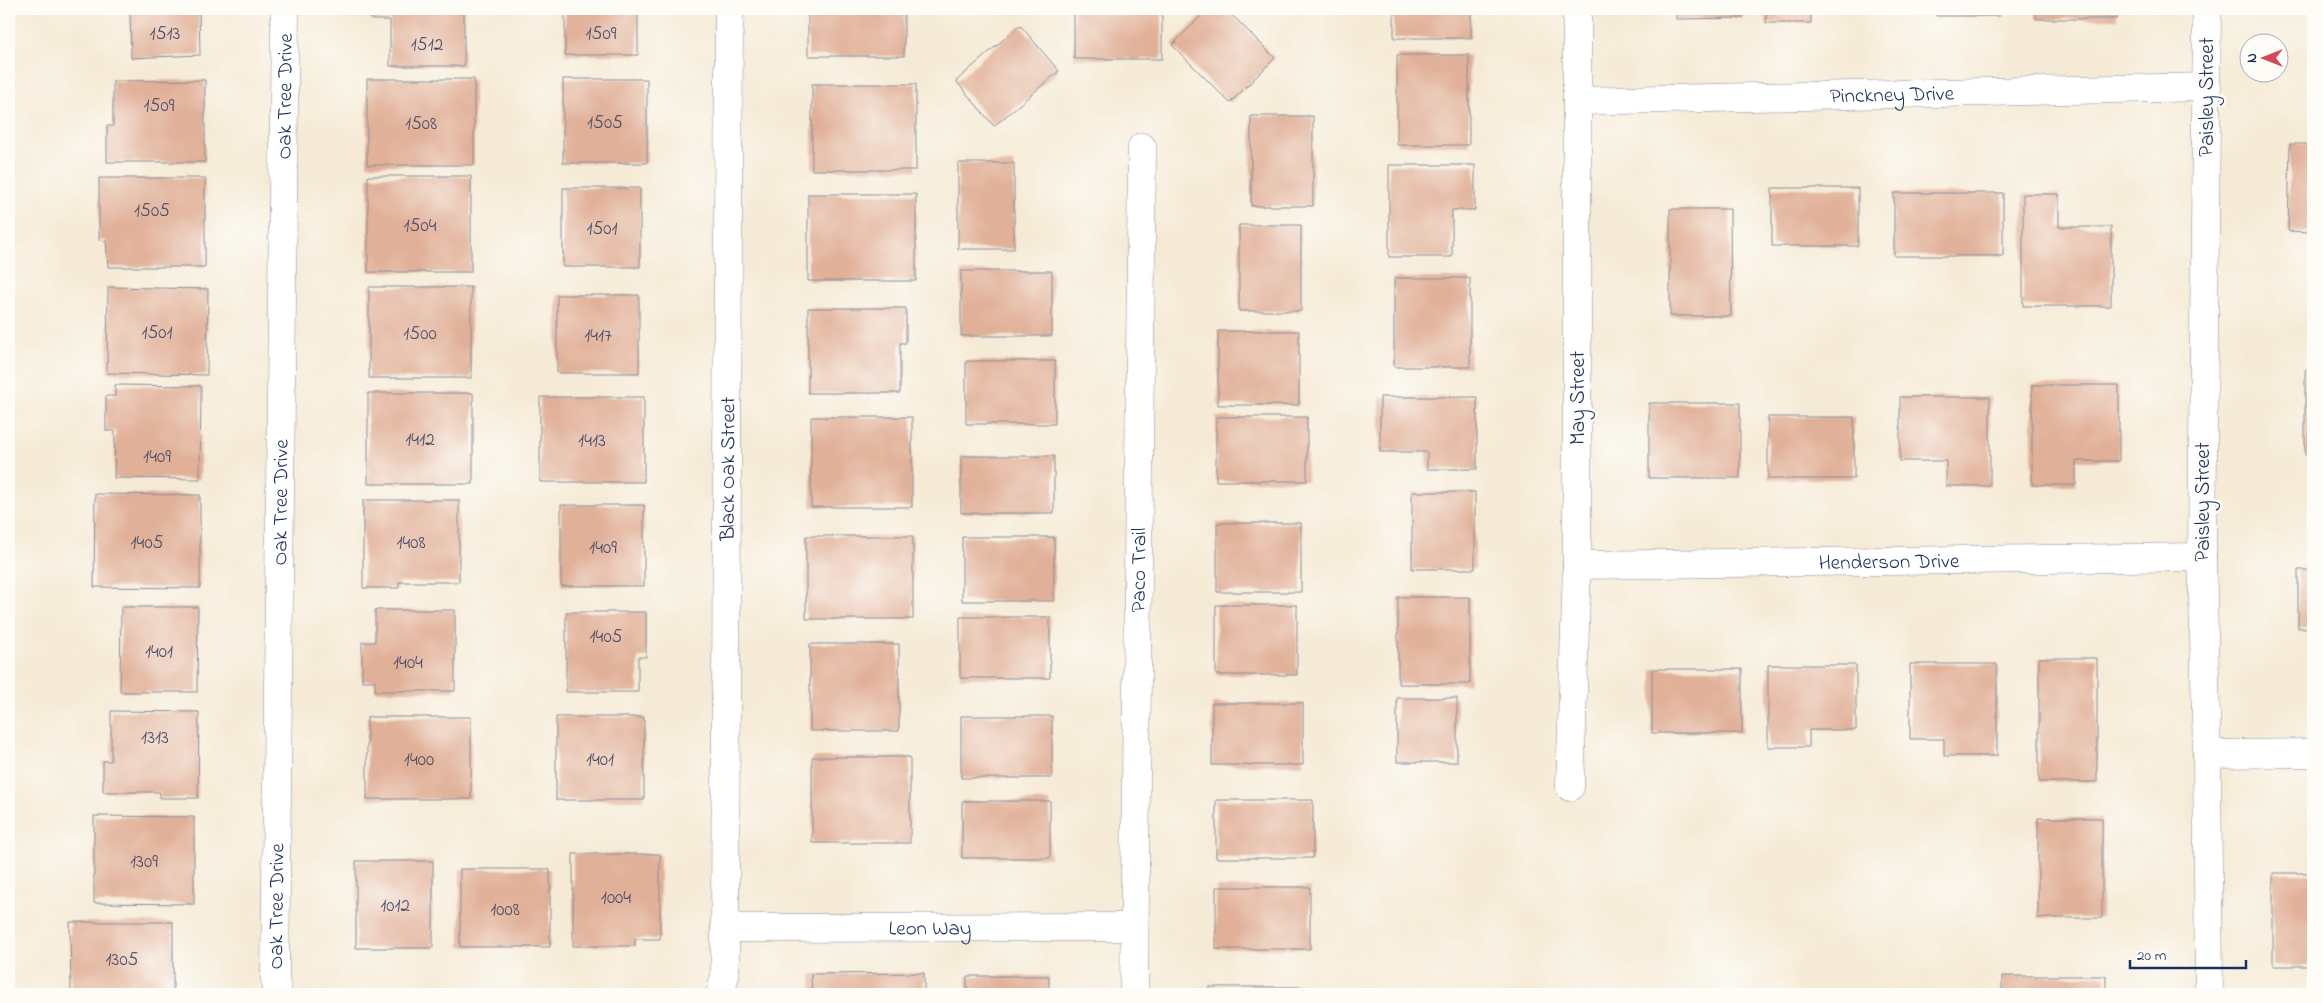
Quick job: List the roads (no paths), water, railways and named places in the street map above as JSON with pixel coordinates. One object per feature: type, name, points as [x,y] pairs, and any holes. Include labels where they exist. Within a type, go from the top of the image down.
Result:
[{"type":"street","name":"Oak Tree Drive","points":[[278,994],[275,979],[285,9]]},
{"type":"street","name":"Black Oak Street","points":[[720,994],[725,976],[729,9]]},
{"type":"street","name":"May Street","points":[[1570,787],[1578,565],[1578,9]]},
{"type":"street","name":"Paisley Street","points":[[2207,9],[2202,557],[2207,754],[2209,994]]},
{"type":"street","name":"Pinckney Drive","points":[[1578,101],[2207,87]]},
{"type":"street","name":"Paco Trail","points":[[1134,994],[1142,147]]},
{"type":"street","name":"Henderson Drive","points":[[1578,565],[2202,557]]},
{"type":"street","points":[[2207,754],[2313,753]]},
{"type":"street","name":"Leon Way","points":[[725,928],[1134,927]]}]
